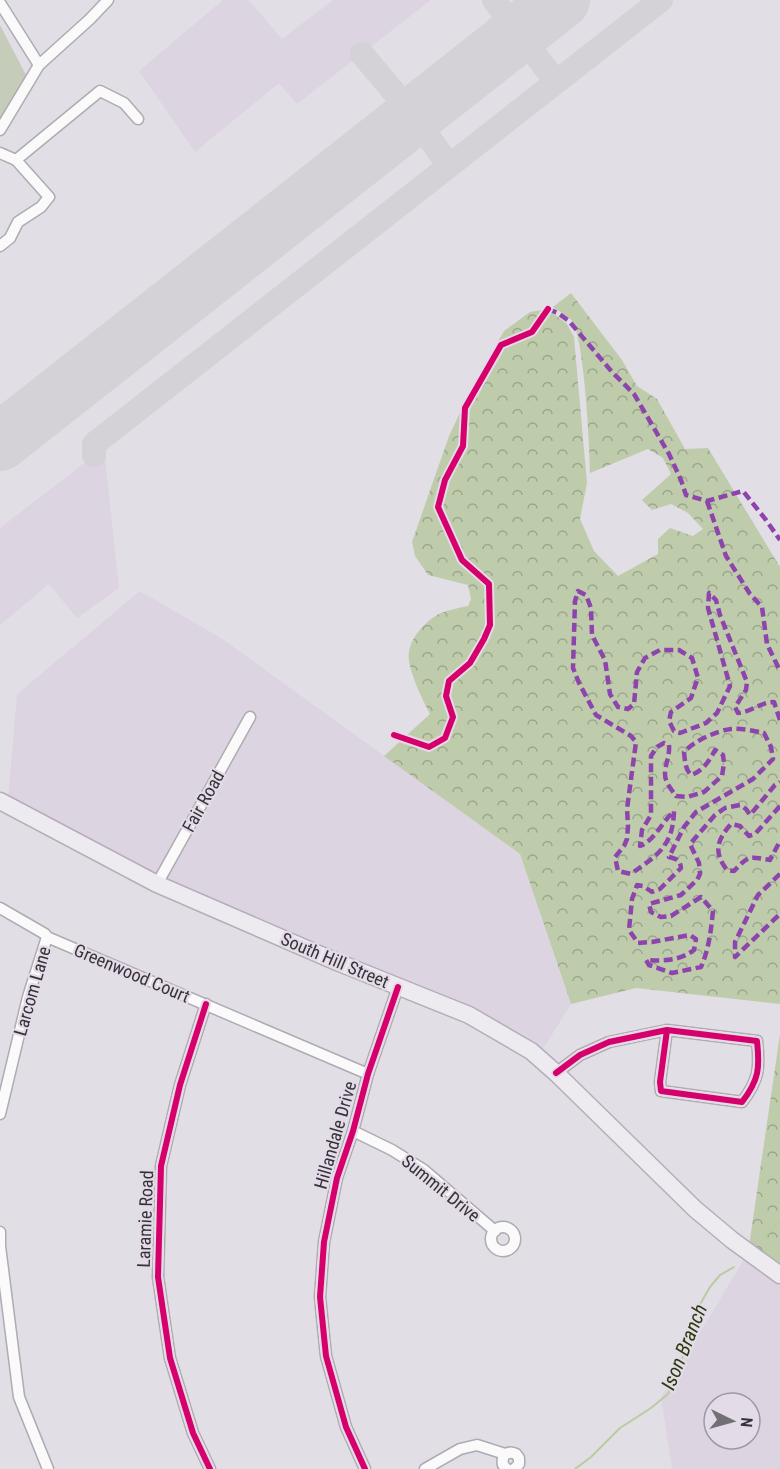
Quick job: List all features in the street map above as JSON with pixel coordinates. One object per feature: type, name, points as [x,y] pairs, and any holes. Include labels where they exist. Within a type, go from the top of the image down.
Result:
[{"type":"main road","name":"South Hill Street","points":[[0,801],[157,884],[337,962],[469,1015],[531,1051],[556,1072],[695,1209],[780,1275]]},
{"type":"street","points":[[0,130],[39,65],[90,20],[105,2]]},
{"type":"street","points":[[0,3],[39,65]]},
{"type":"street","points":[[16,160],[100,91],[124,103],[138,119]]},
{"type":"street","points":[[0,153],[16,160],[49,197],[42,207],[18,222],[10,238],[0,246]]},
{"type":"street","name":"Fair Road","points":[[157,884],[250,717]]},
{"type":"street","name":"Greenwood Court","points":[[0,908],[47,937],[368,1074]]},
{"type":"street","name":"Larcom Lane","points":[[0,1114],[28,997],[47,937]]},
{"type":"street","name":"Hillandale Drive","points":[[365,1469],[346,1427],[326,1356],[320,1297],[324,1242],[337,1178],[353,1131],[368,1074],[398,987]]},
{"type":"street","name":"Laramie Road","points":[[206,1004],[180,1085],[161,1166],[158,1277],[170,1358],[193,1433],[210,1469]]},
{"type":"street","points":[[556,1072],[580,1055],[609,1042],[667,1030],[758,1041],[760,1063],[753,1087],[742,1102],[661,1091],[660,1082],[667,1030]]},
{"type":"street","name":"Summit Drive","points":[[353,1131],[392,1150],[424,1170],[495,1231]]},
{"type":"street","points":[[0,1232],[19,1397],[48,1469]]},
{"type":"street","points":[[425,1469],[460,1449],[477,1445],[505,1454],[513,1452],[518,1456],[519,1464],[514,1469]]},
{"type":"street","points":[[505,1454],[502,1462],[507,1469]]},
{"type":"shaded area","points":[[223,0],[249,0],[282,39],[333,0],[431,0],[297,104],[279,83],[195,152],[139,71]]},
{"type":"shaded area","points":[[104,448],[119,588],[77,618],[49,584],[0,625],[0,528]]},
{"type":"shaded area","points":[[140,591],[221,638],[520,854],[571,1004],[537,1059],[494,1026],[169,886],[8,800],[17,694]]},
{"type":"shaded area","points":[[748,1253],[780,1270],[780,1469],[672,1469],[661,1397]]},
{"type":"green space","points":[[0,25],[26,75],[0,120]]},
{"type":"green space","points":[[571,293],[622,360],[637,386],[657,399],[685,449],[708,448],[780,567],[780,1004],[636,988],[571,1004],[520,854],[384,756],[430,714],[410,668],[410,647],[416,635],[437,615],[468,606],[471,599],[468,585],[428,575],[415,556],[412,542],[449,436],[475,381],[504,331],[530,312],[548,309],[567,324],[574,337],[587,483],[580,519],[594,551],[618,576],[658,554],[658,539],[670,528],[693,536],[703,529],[688,513],[671,504],[652,510],[642,500],[671,474],[663,458],[648,449],[590,473],[586,393],[580,348],[572,321],[553,307]]},
{"type":"green space","points":[[780,1034],[780,1270],[748,1253]]},
{"type":"waterway","name":"Ison Branch","points":[[766,1236],[780,1221]]},
{"type":"waterway","name":"Ison Branch","points":[[575,1469],[591,1457],[620,1428],[668,1394],[679,1370],[695,1313],[720,1275],[734,1267]]},
{"type":"taxiway","points":[[494,0],[556,82]]},
{"type":"taxiway","points":[[94,455],[94,444],[661,0]]},
{"type":"taxiway","points":[[362,54],[414,116],[449,166]]},
{"type":"runway","points":[[0,442],[561,0]]},
{"type":"marked path","points":[[548,309],[569,321],[612,372],[634,394],[669,454],[686,495],[707,501],[743,491],[780,540]]},
{"type":"marked path","points":[[707,501],[726,556],[750,594],[762,607],[767,644],[780,671]]},
{"type":"marked path","points":[[780,720],[774,702],[738,713],[735,707],[746,690],[747,682],[716,600],[709,593],[708,608],[730,686],[717,713],[706,723],[680,733],[674,731],[669,721],[671,712],[691,698],[698,678],[692,658],[679,650],[660,650],[645,658],[637,672],[634,704],[628,709],[618,707],[610,694],[605,660],[592,635],[591,608],[586,595],[578,591],[575,601],[573,668],[596,715],[631,736],[636,742],[627,809],[627,839],[615,857],[618,871],[631,874],[662,849],[671,833],[674,811],[650,840],[640,846],[642,830],[651,815],[651,756],[657,747],[664,743],[669,745],[665,770],[666,780],[676,796],[687,797],[704,792],[722,776],[723,755],[715,750],[702,768],[691,775],[689,773],[684,752],[699,740],[725,730],[744,729],[764,733],[771,747],[773,759],[753,779],[696,812],[684,827],[669,857],[678,860],[681,868],[660,889],[652,892],[637,885],[632,899],[629,930],[638,943],[690,935],[696,939],[694,950],[688,954],[671,960],[646,960],[649,965],[672,973],[701,967],[708,946],[713,911],[701,897],[671,916],[661,917],[651,912],[649,904],[681,895],[697,880],[700,874],[699,863],[690,844],[715,815],[725,808],[740,805],[750,815],[780,782]]},
{"type":"marked path","points":[[780,806],[755,834],[749,836],[740,826],[731,824],[722,835],[718,852],[727,870],[734,871],[750,858],[770,860],[780,841]]},
{"type":"marked path","points":[[780,874],[758,895],[735,942],[735,957],[780,914]]},
{"type":"cycle path","points":[[394,735],[429,747],[445,738],[453,717],[446,696],[449,681],[470,663],[490,625],[489,584],[462,560],[438,507],[445,480],[463,446],[465,408],[501,345],[532,332],[548,309]]},
{"type":"cycle path","points":[[365,1469],[346,1427],[326,1356],[320,1297],[324,1242],[337,1178],[353,1131],[368,1074],[398,987]]},
{"type":"cycle path","points":[[206,1004],[180,1085],[161,1166],[158,1277],[170,1358],[193,1433],[210,1469]]},
{"type":"cycle path","points":[[556,1073],[580,1055],[609,1042],[667,1030],[757,1041],[757,1073],[752,1087],[742,1102],[661,1091],[660,1082],[667,1030]]}]
